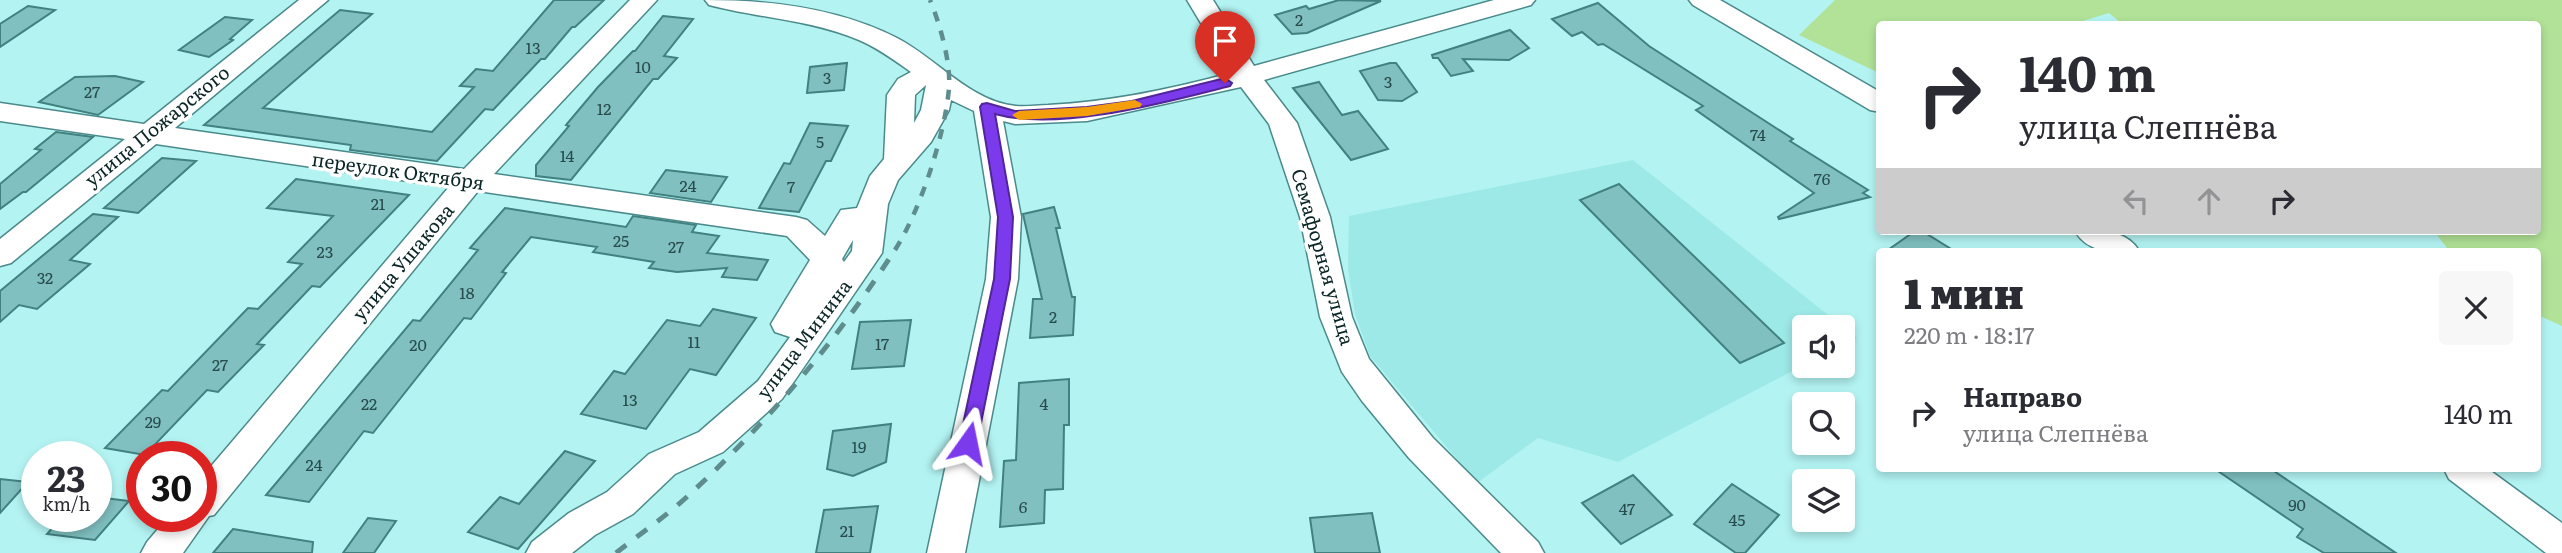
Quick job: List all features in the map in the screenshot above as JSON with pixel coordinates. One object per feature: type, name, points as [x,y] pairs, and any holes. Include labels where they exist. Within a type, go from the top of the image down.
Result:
[{"type":"street","name":"улица Пожарского","points":[[0,255],[145,134],[314,0]]},
{"type":"street","name":"улица Ушакова","points":[[217,484],[470,181],[644,0]]},
{"type":"street","points":[[718,0],[829,21],[890,45],[935,77],[987,107],[1015,115],[1087,112],[1203,89],[1522,0]]},
{"type":"street","name":"Семафорная улица","points":[[1200,0],[1247,76],[1283,123],[1315,217],[1336,317],[1354,363],[1374,392],[1422,447],[1525,553]]},
{"type":"street","points":[[1702,0],[1876,102]]},
{"type":"street","name":"улица Минина","points":[[545,553],[582,524],[620,503],[662,464],[711,442],[770,390],[867,253],[862,210],[898,159],[921,136],[935,110],[935,77]]},
{"type":"street","points":[[946,553],[1002,279],[1006,217],[987,107]]},
{"type":"street","name":"переулок Октября","points":[[0,112],[796,227],[822,226],[862,210]]},
{"type":"street","points":[[811,331],[787,324],[827,257],[862,210]]},
{"type":"street","points":[[796,227],[813,240],[827,257],[841,291]]},
{"type":"street","points":[[2097,235],[2118,248]]},
{"type":"street","points":[[2466,472],[2562,544]]},
{"type":"street","points":[[160,553],[178,532]]},
{"type":"shaded area","points":[[1633,160],[1828,315],[1792,315],[1792,371],[1618,462],[1538,438],[1477,483],[1370,356],[1355,314],[1348,269],[1349,216]]},
{"type":"green space","points":[[1835,0],[2562,0],[2562,326],[2541,316],[2541,248],[2447,248],[2437,235],[2541,235],[2541,21],[2118,21],[2109,13],[2083,21],[1876,21],[1876,72],[1799,35]]},
{"type":"building","points":[[554,0],[604,0],[572,27],[545,59],[541,59],[493,110],[485,109],[437,161],[350,150],[351,145],[204,125],[340,10],[372,14],[263,108],[432,132],[474,87],[460,86],[476,69],[493,71]]},
{"type":"building","points":[[1339,0],[1381,1],[1307,33],[1292,34],[1275,15],[1306,6],[1309,9]]},
{"type":"building","points":[[1598,3],[1649,46],[1868,190],[1863,193],[1870,197],[1779,219],[1778,217],[1814,193],[1696,110],[1703,106],[1603,44],[1598,45],[1582,32],[1572,36],[1552,19]]},
{"type":"building","points":[[28,6],[55,10],[0,47],[0,24]]},
{"type":"building","points":[[663,16],[693,19],[664,56],[677,58],[658,79],[653,79],[571,180],[536,176],[536,165],[569,126],[566,125],[598,87],[635,51]]},
{"type":"building","points":[[225,17],[252,20],[230,39],[233,40],[209,57],[179,50]]},
{"type":"building","points":[[1510,30],[1529,48],[1509,60],[1463,59],[1473,71],[1451,76],[1438,58],[1433,58],[1432,55]]},
{"type":"building","points":[[847,63],[844,90],[807,93],[810,67]]},
{"type":"building","points":[[1396,63],[1417,92],[1402,101],[1378,100],[1360,71]]},
{"type":"building","points":[[115,76],[143,82],[98,115],[39,102],[75,77]]},
{"type":"building","points":[[1319,82],[1342,115],[1358,111],[1388,149],[1351,160],[1293,88]]},
{"type":"building","points":[[810,123],[848,126],[831,161],[826,161],[799,212],[759,208],[784,163],[790,164]]},
{"type":"building","points":[[56,132],[93,137],[26,192],[0,209],[0,184],[41,150],[35,149]]},
{"type":"building","points":[[162,158],[196,161],[138,213],[104,208]]},
{"type":"building","points":[[666,170],[727,177],[711,202],[650,193]]},
{"type":"building","points":[[296,179],[409,195],[320,287],[312,286],[257,344],[264,345],[218,392],[207,390],[158,441],[126,441],[126,452],[112,449],[112,441],[162,390],[168,391],[248,308],[258,309],[302,264],[288,262],[333,216],[267,208]]},
{"type":"building","points":[[1619,184],[1784,343],[1740,363],[1580,200]]},
{"type":"building","points":[[1054,207],[1060,228],[1056,228],[1072,297],[1075,297],[1073,335],[1030,338],[1033,299],[1042,299],[1023,214]]},
{"type":"building","points":[[505,208],[626,227],[633,216],[696,225],[692,232],[719,236],[707,253],[768,260],[757,280],[722,277],[727,268],[677,272],[649,268],[654,262],[593,252],[597,247],[531,237],[502,272],[506,273],[471,319],[464,318],[373,433],[364,431],[309,502],[266,495],[413,320],[420,321],[478,250],[470,248]]},
{"type":"building","points":[[93,214],[118,217],[70,260],[90,264],[37,309],[19,305],[0,322],[0,291]]},
{"type":"building","points":[[1909,235],[1928,235],[1950,248],[1891,248]]},
{"type":"building","points":[[713,309],[756,318],[716,375],[690,369],[646,429],[581,414],[614,371],[625,374],[667,320],[700,326]]},
{"type":"building","points":[[911,320],[904,366],[852,369],[860,322]]},
{"type":"building","points":[[1069,379],[1069,425],[1064,425],[1063,489],[1045,490],[1044,523],[1000,527],[1004,461],[1016,460],[1019,383]]},
{"type":"building","points":[[891,424],[886,462],[853,476],[827,469],[833,431]]},
{"type":"building","points":[[565,451],[595,461],[518,549],[468,532],[500,497],[519,504]]},
{"type":"building","points":[[2219,472],[2275,472],[2396,553],[2324,553],[2297,537],[2303,529]]},
{"type":"building","points":[[1633,475],[1672,515],[1621,544],[1582,503]]},
{"type":"building","points":[[0,479],[21,481],[21,490],[0,513]]},
{"type":"building","points":[[1732,484],[1779,515],[1745,553],[1736,553],[1694,524]]},
{"type":"building","points":[[112,499],[126,501],[126,504],[112,520]]},
{"type":"building","points":[[878,506],[870,553],[816,553],[824,510]]},
{"type":"building","points":[[1372,513],[1380,553],[1315,553],[1310,518]]},
{"type":"building","points":[[368,518],[396,521],[374,553],[343,553]]},
{"type":"building","points":[[233,529],[313,542],[312,553],[213,553]]},
{"type":"building","points":[[49,532],[102,532],[95,540],[47,534]]},
{"type":"railway","points":[[895,250],[922,194],[937,150],[947,107],[947,55],[930,0]]},
{"type":"railway","points":[[616,553],[682,501],[775,408],[827,346],[896,248]]},
{"type":"slow traffic","points":[[1019,115],[1087,112],[1135,104]]},
{"type":"route","points":[[968,443],[1002,279],[1006,217],[987,107],[1015,115],[1087,112],[1132,105],[1225,83]]}]
